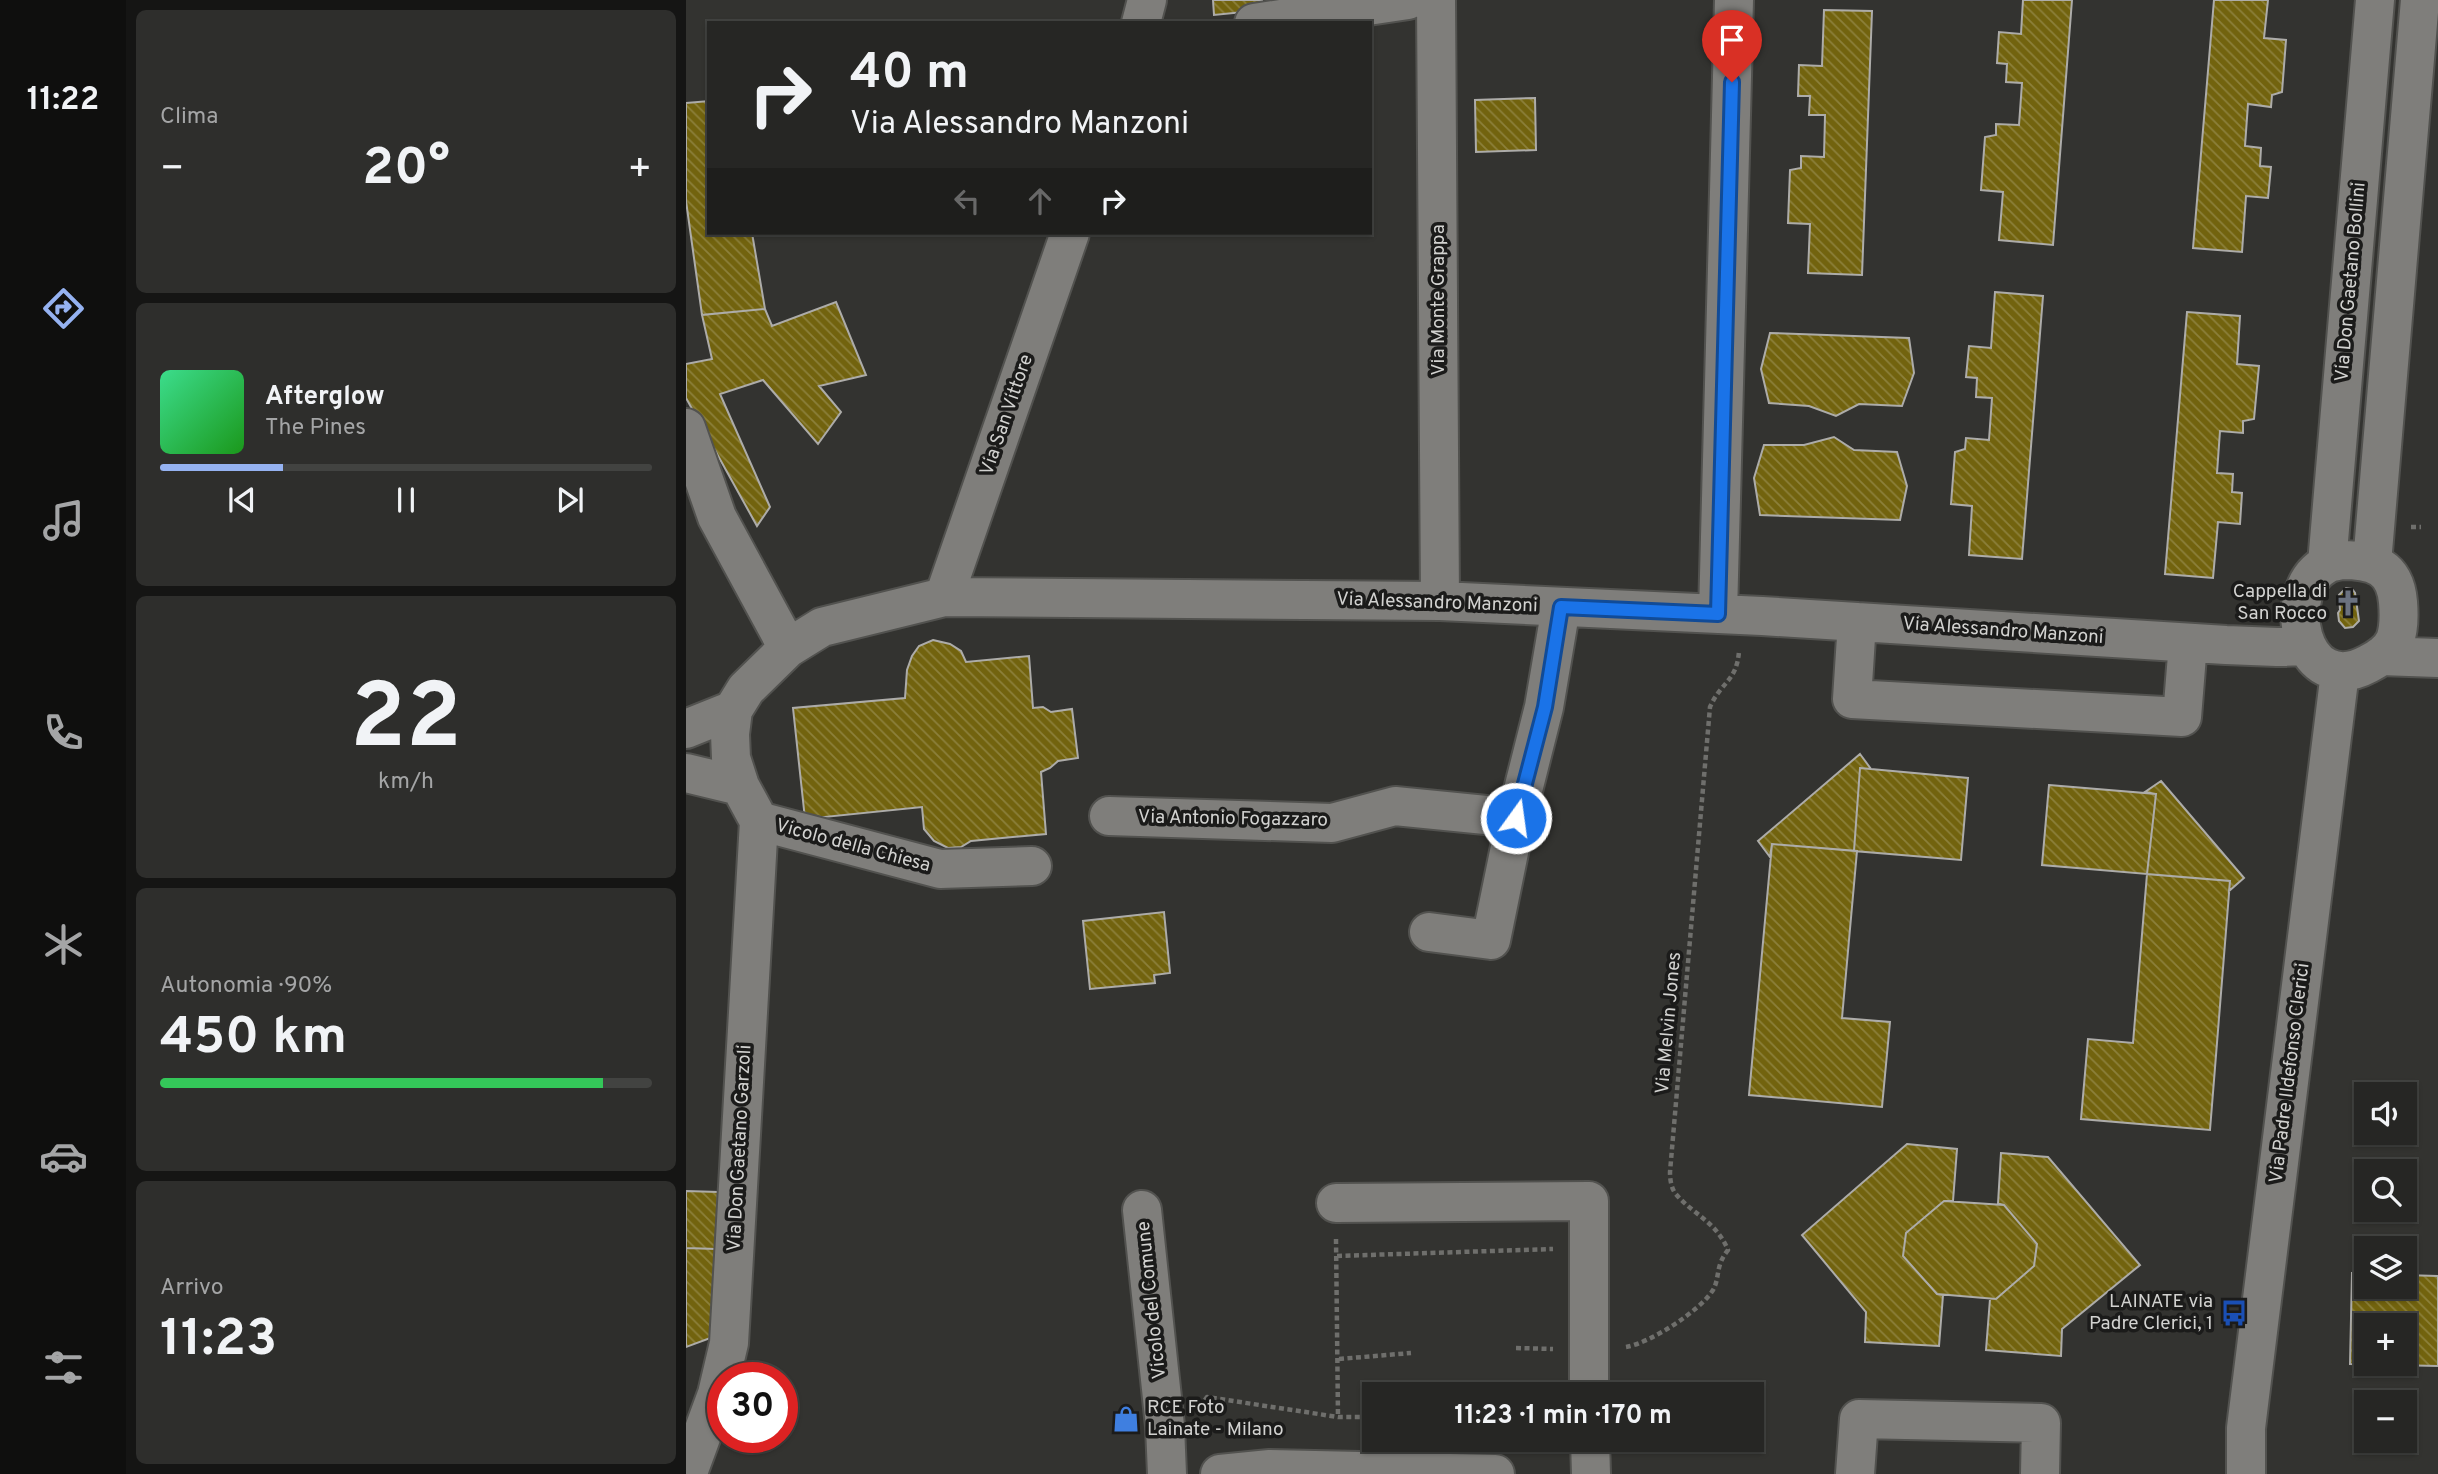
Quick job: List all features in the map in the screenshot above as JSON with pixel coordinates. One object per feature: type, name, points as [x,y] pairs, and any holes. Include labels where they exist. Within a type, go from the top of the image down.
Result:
[{"type":"street","points":[[1142,21],[1147,0]]},
{"type":"street","points":[[1267,21],[1408,0]]},
{"type":"street","name":"Via Monte Grappa","points":[[1436,0],[1440,601]]},
{"type":"street","points":[[1730,615],[1734,0]]},
{"type":"street","name":"Via Don Gaetano Bollini","points":[[2328,564],[2375,0]]},
{"type":"street","points":[[2372,563],[2420,0]]},
{"type":"street","name":"Via San Vittore","points":[[944,597],[1069,235]]},
{"type":"street","points":[[686,428],[717,517],[775,659]]},
{"type":"street","points":[[2342,560],[2372,563],[2389,574],[2397,593],[2389,640],[2358,670],[2340,672],[2325,669],[2306,646],[2302,632],[2301,605],[2305,587],[2315,573],[2328,564],[2342,560]]},
{"type":"street","name":"Via Alessandro Manzoni","points":[[733,710],[746,689],[775,659],[822,627],[944,597],[1440,601],[1857,622],[2188,643],[2306,646]]},
{"type":"street","points":[[1429,932],[1491,940],[1516,818],[1545,707],[1561,607]]},
{"type":"street","points":[[1857,622],[1852,699],[2182,717],[2188,643]]},
{"type":"street","points":[[2389,640],[2438,648]]},
{"type":"street","points":[[2389,640],[2438,658]]},
{"type":"street","name":"Via Padre Ildefonso Clerici","points":[[2246,1474],[2246,1428],[2340,672]]},
{"type":"street","points":[[686,729],[733,710],[731,758],[740,786],[759,821]]},
{"type":"street","points":[[686,773],[740,786]]},
{"type":"street","name":"Via Antonio Fogazzaro","points":[[1109,816],[1332,823],[1395,806],[1516,818]]},
{"type":"street","name":"Vicolo della Chiesa","points":[[759,821],[940,869],[1032,866]]},
{"type":"street","name":"Via Don Gaetano Garzoli","points":[[688,1470],[717,1394],[729,1343],[759,821]]},
{"type":"street","points":[[1336,1203],[1589,1201],[1589,1382]]},
{"type":"street","name":"Vicolo del Comune","points":[[1142,1210],[1165,1426],[1167,1474]]},
{"type":"street","points":[[1855,1474],[1859,1419],[2040,1423],[2040,1474]]},
{"type":"street","points":[[1590,1452],[1591,1474]]},
{"type":"street","points":[[1220,1474],[1270,1469],[1495,1474]]},
{"type":"path","name":"Via Melvin Jones","points":[[1615,1349],[1634,1346],[1688,1315],[1714,1289],[1721,1259],[1728,1250],[1723,1238],[1709,1222],[1674,1192],[1670,1172],[1710,706],[1738,665],[1730,615]]},
{"type":"path","points":[[1336,1203],[1338,1417]]},
{"type":"path","points":[[1337,1256],[1553,1249]]},
{"type":"path","points":[[1516,1348],[1555,1349]]},
{"type":"path","points":[[1339,1359],[1410,1353]]},
{"type":"path","points":[[1165,1426],[1189,1423],[1207,1397],[1338,1417],[1362,1418]]},
{"type":"building","points":[[1213,0],[1262,0],[1263,10],[1214,15]]},
{"type":"building","points":[[2023,0],[2072,0],[2053,245],[1999,240],[2003,192],[1981,190],[1985,137],[1996,135],[1996,124],[2019,125],[2022,83],[2006,82],[2007,64],[1997,63],[1999,32],[2021,34]]},
{"type":"building","points":[[2214,0],[2268,0],[2264,38],[2286,40],[2282,92],[2272,95],[2271,107],[2248,104],[2245,146],[2261,148],[2260,166],[2271,167],[2268,198],[2246,196],[2242,252],[2193,248]]},
{"type":"building","points":[[1824,10],[1872,11],[1862,275],[1808,273],[1810,224],[1788,223],[1790,170],[1801,168],[1801,156],[1824,157],[1825,115],[1809,115],[1810,96],[1798,96],[1799,65],[1822,66]]},
{"type":"building","points":[[1535,98],[1536,150],[1476,152],[1475,100]]},
{"type":"building","points":[[707,101],[707,235],[752,235],[765,309],[702,315],[686,201],[686,103]]},
{"type":"building","points":[[1995,292],[2043,296],[2022,559],[1969,555],[1972,506],[1951,504],[1955,452],[1965,449],[1966,438],[1989,440],[1992,398],[1976,397],[1977,378],[1966,377],[1969,346],[1991,348]]},
{"type":"building","points":[[836,302],[866,375],[819,386],[841,412],[818,444],[763,380],[720,394],[770,507],[757,526],[686,398],[686,364],[712,359],[702,315],[765,309],[772,326]]},
{"type":"building","points":[[2187,312],[2240,316],[2237,364],[2259,366],[2254,419],[2243,421],[2243,433],[2220,431],[2217,473],[2233,474],[2232,492],[2242,493],[2240,524],[2218,522],[2213,578],[2165,574]]},
{"type":"building","points":[[1770,333],[1909,338],[1914,373],[1902,406],[1859,404],[1836,416],[1809,406],[1769,403],[1761,369]]},
{"type":"building","points":[[1834,437],[1854,450],[1897,452],[1907,486],[1900,520],[1760,515],[1754,478],[1764,445],[1804,445]]},
{"type":"building","name":"Cappella di San Rocco","points":[[2346,588],[2355,593],[2359,621],[2353,627],[2345,628],[2339,621],[2338,613],[2339,595]]},
{"type":"building","points":[[933,640],[950,644],[961,651],[966,662],[1029,656],[1033,708],[1043,707],[1051,712],[1072,709],[1078,758],[1058,761],[1041,772],[1046,834],[971,841],[961,847],[948,848],[934,841],[924,829],[922,807],[805,819],[793,708],[905,698],[907,670],[912,656],[919,646]]},
{"type":"building","points":[[1860,754],[1871,769],[1860,768],[1854,851],[1772,844],[1770,857],[1758,841]]},
{"type":"building","points":[[1860,768],[1968,778],[1961,860],[1854,851]]},
{"type":"building","points":[[2161,781],[2244,878],[2229,891],[2230,881],[2147,874],[2156,794],[2145,792]]},
{"type":"building","points":[[2049,785],[2156,794],[2147,874],[2042,865]]},
{"type":"building","points":[[1772,844],[1857,851],[1842,1018],[1890,1022],[1882,1107],[1749,1095]]},
{"type":"building","points":[[2147,874],[2230,881],[2210,1130],[2081,1119],[2088,1039],[2133,1043]]},
{"type":"building","points":[[1164,912],[1170,973],[1154,975],[1155,983],[1090,989],[1083,921]]},
{"type":"building","points":[[1907,1144],[1957,1149],[1953,1201],[1944,1201],[1906,1233],[1903,1256],[1937,1294],[1943,1295],[1939,1346],[1865,1342],[1866,1312],[1802,1235]]},
{"type":"building","points":[[2001,1153],[2048,1157],[2140,1265],[2062,1329],[2061,1356],[1986,1350],[1990,1299],[1996,1299],[2034,1266],[2037,1244],[2004,1205],[1998,1204]]},
{"type":"building","points":[[686,1191],[718,1192],[716,1249],[686,1248]]},
{"type":"building","points":[[1944,1201],[2004,1205],[2037,1244],[2034,1266],[1996,1299],[1937,1294],[1903,1256],[1906,1233]]},
{"type":"building","points":[[686,1248],[716,1249],[713,1337],[686,1347]]},
{"type":"building","points":[[2352,1273],[2354,1299],[2417,1299],[2417,1275],[2438,1276],[2438,1366],[2417,1366],[2417,1313],[2354,1313],[2354,1364],[2350,1364]]},
{"type":"place","name":"Cappella di San Rocco","points":[[2348,603]]},
{"type":"place","name":"LAINATE via Padre Clerici, 1","points":[[2234,1313]]},
{"type":"place","name":"RCE Foto Lainate - Milano","points":[[1126,1419]]},
{"type":"route","points":[[1516,818],[1545,707],[1561,607],[1718,614],[1732,82]]}]
